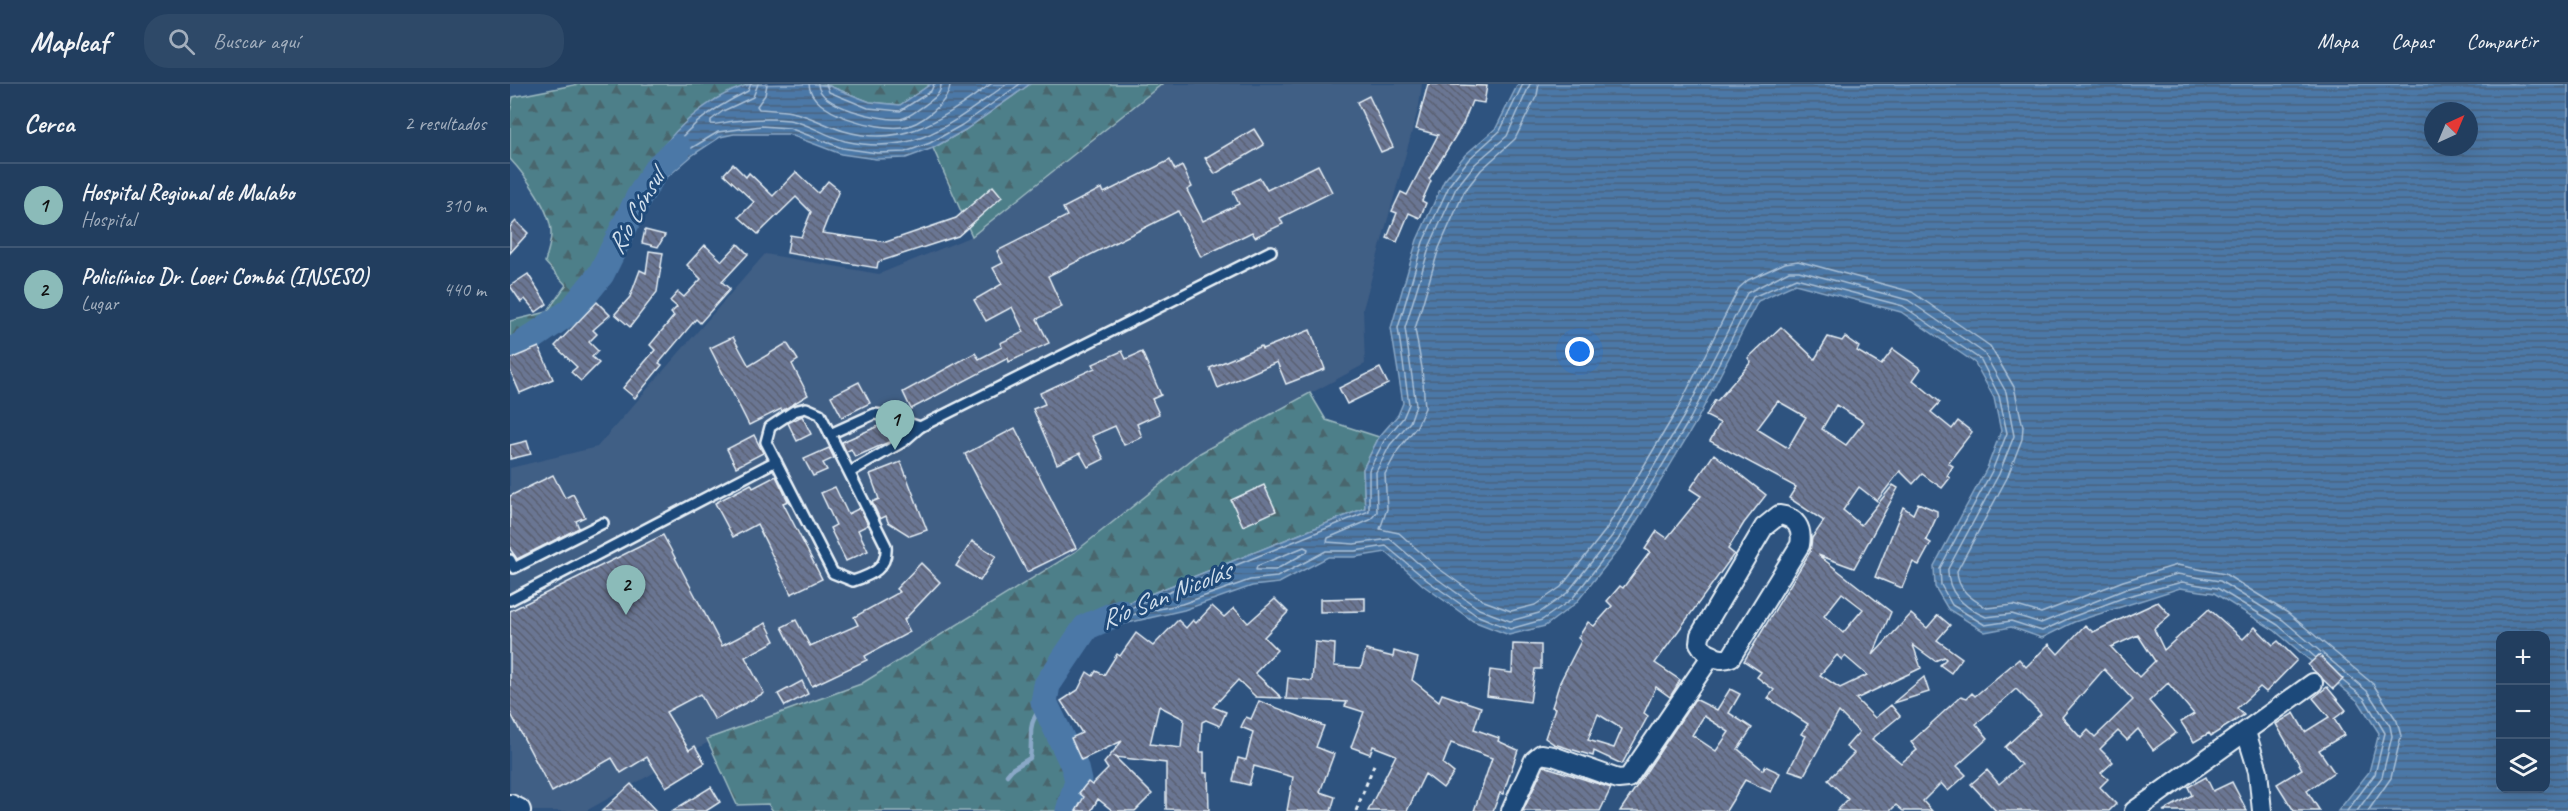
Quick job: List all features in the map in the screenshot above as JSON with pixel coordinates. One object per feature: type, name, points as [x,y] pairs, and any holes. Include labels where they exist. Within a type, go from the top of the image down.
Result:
[{"type":"main road","points":[[510,807],[518,811]]},
{"type":"street","points":[[1779,515],[1787,516],[1799,527],[1802,535],[1800,544],[1731,657],[1726,659],[1712,655],[1704,652],[1699,643],[1700,635],[1764,527],[1779,515]]},
{"type":"street","points":[[1511,811],[1533,760],[1541,754],[1554,756],[1618,780],[1628,778],[1712,655]]},
{"type":"street","points":[[2134,811],[2313,682]]},
{"type":"street","points":[[2246,732],[2258,771],[2262,811]]},
{"type":"lane","points":[[850,472],[904,441],[920,427],[1271,251]]},
{"type":"lane","points":[[806,408],[820,414],[830,434],[886,546],[887,554],[879,569],[853,581],[846,581],[833,573],[766,442],[766,434],[770,427],[794,411],[806,408]]},
{"type":"lane","points":[[830,434],[874,414],[920,427]]},
{"type":"lane","points":[[510,600],[776,461]]},
{"type":"lane","points":[[510,560],[514,568],[603,523]]},
{"type":"path","points":[[1356,811],[1375,762]]},
{"type":"shaded area","points":[[1162,84],[1422,84],[1419,106],[1363,309],[1365,364],[1200,453],[1075,552],[861,685],[705,744],[586,811],[530,811],[510,800],[510,468],[597,447],[765,254],[879,274],[972,236]]},
{"type":"green space","points":[[579,84],[763,84],[749,85],[716,99],[684,124],[653,160],[593,276],[555,329],[510,355],[510,321],[547,312],[566,285],[545,262],[551,234],[547,215],[530,184],[510,159],[510,112],[513,97]]},
{"type":"green space","points":[[813,84],[931,84],[900,105],[870,102],[829,86]]},
{"type":"green space","points":[[1030,84],[1162,84],[972,236],[933,148],[965,130]]},
{"type":"green space","points":[[1310,393],[1326,420],[1379,437],[1363,469],[1365,508],[1088,619],[1087,635],[1083,636],[1044,690],[1085,788],[1074,811],[773,811],[768,804],[737,805],[707,739],[861,684],[1075,552],[1200,453]]},
{"type":"water","points":[[813,84],[829,86],[870,102],[900,105],[931,84],[1030,84],[965,130],[933,148],[906,158],[876,159],[841,154],[788,134],[734,134],[720,137],[694,154],[665,179],[647,172],[676,131],[718,98],[748,85]]},
{"type":"water","points":[[1518,84],[2568,84],[2568,811],[2338,811],[2369,772],[2379,733],[2359,702],[2274,630],[2214,593],[2180,588],[2074,622],[2042,638],[2011,627],[1985,632],[1948,609],[1935,587],[1934,566],[1987,468],[2001,431],[1994,398],[1975,363],[1901,312],[1795,284],[1758,301],[1696,422],[1623,544],[1576,603],[1545,626],[1509,635],[1473,621],[1424,586],[1386,552],[1355,557],[1328,557],[1279,583],[1252,586],[1184,610],[1097,630],[1087,635],[1088,619],[1365,508],[1363,469],[1379,437],[1398,415],[1403,403],[1391,328],[1417,240],[1444,181],[1465,155],[1496,128]]},
{"type":"building","points":[[1428,84],[1487,86],[1484,103],[1472,101],[1463,124],[1429,179],[1431,181],[1422,201],[1426,203],[1420,218],[1409,213],[1397,242],[1387,238],[1397,213],[1392,211],[1401,192],[1407,195],[1438,135],[1416,129]]},
{"type":"building","points":[[1369,96],[1393,147],[1381,152],[1357,102]]},
{"type":"building","points":[[1254,129],[1264,145],[1215,174],[1205,158]]},
{"type":"building","points":[[1170,160],[1175,170],[1182,166],[1192,187],[1187,190],[1203,221],[1239,204],[1233,191],[1260,178],[1267,190],[1318,165],[1332,192],[1280,218],[1283,224],[1255,237],[1252,232],[1201,257],[1178,211],[1048,276],[1062,307],[1037,319],[1049,343],[1009,362],[1008,358],[911,409],[903,392],[975,353],[979,359],[1002,347],[1000,343],[1024,332],[1012,307],[986,321],[974,300],[1002,284],[993,268],[1003,263],[997,251],[1067,216],[1063,208],[1102,188],[1104,193]]},
{"type":"building","points":[[733,164],[746,177],[749,173],[773,196],[796,172],[818,193],[828,181],[839,190],[822,233],[886,242],[956,218],[993,186],[1002,197],[958,236],[878,262],[877,268],[787,253],[790,235],[801,237],[811,212],[796,197],[758,234],[739,217],[754,202],[724,174]]},
{"type":"building","points":[[516,221],[528,233],[510,253],[510,227]]},
{"type":"building","points":[[645,230],[665,235],[658,247],[642,243]]},
{"type":"building","points":[[738,244],[748,254],[722,282],[730,289],[700,323],[696,319],[659,363],[662,365],[635,398],[623,388],[655,350],[650,345],[674,316],[671,313],[677,307],[670,301],[678,292],[684,297],[701,279],[687,265],[705,245],[722,261]]},
{"type":"building","points":[[649,251],[663,253],[657,292],[630,327],[615,314],[630,297],[640,270],[646,273]]},
{"type":"building","points":[[528,274],[547,304],[536,312],[525,299],[521,302],[510,286]]},
{"type":"building","points":[[597,302],[610,315],[593,330],[597,334],[589,342],[598,351],[592,357],[599,363],[581,381],[571,372],[577,367],[555,346]]},
{"type":"building","points":[[1781,327],[1815,359],[1828,337],[1842,341],[1845,337],[1859,347],[1857,351],[1881,365],[1893,349],[1921,369],[1913,380],[1940,402],[1931,412],[1952,429],[1958,421],[1972,432],[1948,463],[1953,466],[1947,476],[1950,478],[1942,488],[1922,474],[1913,484],[1900,471],[1877,501],[1859,487],[1843,510],[1861,525],[1893,485],[1898,488],[1854,568],[1818,555],[1891,612],[1873,655],[1911,614],[1927,628],[1938,615],[1950,625],[1937,640],[1962,658],[1951,673],[1940,665],[1946,659],[1944,657],[1935,661],[1913,645],[1921,668],[1856,699],[1875,718],[1891,705],[1900,716],[1872,739],[1901,763],[1917,750],[1911,742],[1961,696],[1967,698],[1972,693],[1975,696],[2019,659],[2026,667],[2049,644],[2058,654],[2085,625],[2093,632],[2158,602],[2170,615],[2154,629],[2164,650],[2209,609],[2243,639],[2255,627],[2273,645],[2278,641],[2297,660],[2266,692],[2260,687],[2237,708],[2244,715],[2211,736],[2209,733],[2194,742],[2181,722],[2194,714],[2168,683],[2149,701],[2176,733],[2153,750],[2138,729],[2127,740],[2118,731],[2100,749],[2113,762],[2101,773],[2108,779],[2100,787],[2116,804],[2109,811],[1996,811],[1971,784],[1987,770],[1999,784],[2021,765],[2005,747],[2041,714],[2016,689],[1976,724],[1988,738],[1957,766],[1966,775],[1948,791],[1941,783],[1923,801],[1932,811],[1903,811],[1896,805],[1890,811],[1837,811],[1848,799],[1828,780],[1854,753],[1846,747],[1859,732],[1839,712],[1804,775],[1789,770],[1806,736],[1801,734],[1808,724],[1768,698],[1774,690],[1757,677],[1761,672],[1744,661],[1810,552],[1812,538],[1824,521],[1789,498],[1796,487],[1710,441],[1720,423],[1706,416],[1715,400],[1717,401],[1751,362],[1748,358]],"holes":[[[1778,401],[1806,417],[1788,448],[1757,429]],[[1836,405],[1864,422],[1846,445],[1822,429]],[[1842,593],[1863,609],[1843,633],[1824,616]],[[2138,635],[2155,661],[2139,677],[2111,647]],[[1837,655],[1842,660],[1845,656],[1867,675],[1840,688],[1820,675]],[[2104,669],[2133,700],[2095,737],[2088,730],[2081,738],[2062,717]]]},
{"type":"building","points":[[1310,330],[1325,369],[1286,384],[1277,362],[1218,388],[1210,368],[1261,346],[1262,349]]},
{"type":"building","points":[[733,337],[749,366],[787,343],[798,360],[792,364],[808,395],[782,411],[781,409],[749,425],[710,348]]},
{"type":"building","points":[[539,347],[553,379],[520,393],[510,370],[510,359]]},
{"type":"building","points":[[1122,351],[1126,359],[1142,352],[1161,395],[1152,399],[1159,414],[1137,424],[1142,437],[1124,445],[1115,426],[1092,436],[1104,459],[1088,467],[1080,453],[1057,464],[1033,409],[1045,404],[1040,393],[1095,368],[1093,364]]},
{"type":"building","points":[[1380,368],[1388,384],[1347,404],[1339,388]]},
{"type":"building","points":[[859,382],[870,403],[842,417],[831,396]]},
{"type":"building","points":[[802,416],[811,434],[797,441],[788,423]]},
{"type":"building","points":[[883,424],[891,441],[855,457],[851,449],[846,452],[842,442]]},
{"type":"building","points":[[1015,428],[1076,548],[1027,572],[965,454]]},
{"type":"building","points":[[754,435],[763,453],[736,467],[727,449]]},
{"type":"building","points":[[527,441],[531,454],[510,459],[510,445]]},
{"type":"building","points":[[829,448],[834,458],[823,463],[827,470],[813,476],[804,459]]},
{"type":"building","points":[[1714,454],[1766,495],[1744,523],[1728,549],[1734,554],[1655,663],[1680,680],[1670,697],[1656,687],[1644,713],[1648,716],[1622,764],[1594,751],[1593,756],[1554,744],[1545,738],[1555,708],[1552,707],[1560,682],[1581,641],[1578,638],[1588,622],[1594,626],[1612,606],[1607,601],[1620,586],[1623,588],[1650,552],[1645,549],[1657,531],[1667,538],[1701,496],[1690,489]],"holes":[[[1598,714],[1622,729],[1614,748],[1588,740]]]},
{"type":"building","points":[[901,462],[927,530],[910,536],[888,522],[886,516],[880,519],[872,502],[879,499],[870,474]]},
{"type":"building","points":[[553,475],[565,498],[573,494],[585,517],[576,521],[579,528],[517,559],[510,549],[510,496]]},
{"type":"building","points":[[776,476],[788,501],[783,503],[822,579],[791,594],[757,524],[733,537],[715,503],[751,484],[753,488]]},
{"type":"building","points":[[1264,485],[1276,511],[1243,526],[1231,500]]},
{"type":"building","points":[[835,487],[848,514],[860,508],[868,525],[858,530],[868,551],[846,561],[830,528],[836,525],[821,493]]},
{"type":"building","points":[[1918,503],[1937,511],[1937,516],[1926,540],[1931,543],[1919,565],[1913,562],[1902,588],[1875,577],[1903,507],[1913,514]]},
{"type":"building","points":[[663,535],[722,646],[766,623],[775,641],[745,657],[764,693],[715,720],[700,694],[666,712],[689,750],[695,746],[705,763],[666,787],[647,757],[621,773],[612,758],[552,792],[510,712],[510,611]]},
{"type":"building","points":[[972,541],[996,556],[980,581],[956,566]]},
{"type":"building","points":[[921,563],[940,582],[904,620],[910,632],[865,656],[867,660],[812,686],[782,627],[796,620],[810,646],[858,625],[854,617],[900,592],[896,589]]},
{"type":"building","points":[[1365,598],[1365,611],[1320,612],[1320,599]]},
{"type":"building","points":[[1275,599],[1288,612],[1264,637],[1277,650],[1255,673],[1282,698],[1256,697],[1238,680],[1213,707],[1226,712],[1220,726],[1206,720],[1202,722],[1200,752],[1204,752],[1204,773],[1208,773],[1209,810],[1166,809],[1166,763],[1115,757],[1152,794],[1135,811],[1113,811],[1098,799],[1091,811],[1076,811],[1084,797],[1079,793],[1088,782],[1092,785],[1108,769],[1104,763],[1122,741],[1081,760],[1071,738],[1082,733],[1061,701],[1078,690],[1087,672],[1093,676],[1096,671],[1104,675],[1117,654],[1120,656],[1136,633],[1153,646],[1178,620],[1186,628],[1193,620],[1196,623],[1212,606],[1224,617],[1234,608],[1248,623]],"holes":[[[1159,706],[1184,719],[1181,748],[1150,744]]]},
{"type":"building","points":[[1315,642],[1335,644],[1334,666],[1361,668],[1366,650],[1393,657],[1394,651],[1418,658],[1412,680],[1439,701],[1442,694],[1481,707],[1474,729],[1499,738],[1498,741],[1518,750],[1503,794],[1500,793],[1493,811],[1474,811],[1492,758],[1451,743],[1443,764],[1454,773],[1443,788],[1425,774],[1407,811],[1368,811],[1396,755],[1373,746],[1370,754],[1351,747],[1364,712],[1345,706],[1347,702],[1286,699],[1288,678],[1312,681]]},
{"type":"building","points":[[1513,644],[1541,645],[1541,669],[1535,669],[1530,702],[1487,696],[1490,670],[1512,673]]},
{"type":"building","points":[[2319,655],[2343,679],[2333,689],[2308,665]]},
{"type":"building","points":[[1924,677],[1929,692],[1894,703],[1894,702]]},
{"type":"building","points":[[802,681],[808,694],[785,706],[778,694]]},
{"type":"building","points":[[2327,687],[2346,710],[2334,719],[2344,735],[2319,750],[2334,772],[2307,791],[2320,811],[2294,811],[2277,784],[2302,769],[2276,724],[2294,713],[2305,732],[2329,717],[2313,698]]},
{"type":"building","points":[[1730,689],[1740,694],[1729,713],[1752,728],[1738,749],[1763,770],[1765,766],[1780,773],[1771,792],[1745,780],[1726,811],[1620,811],[1695,699],[1717,710]],"holes":[[[1704,716],[1729,732],[1716,751],[1692,735]]]},
{"type":"building","points":[[1259,701],[1324,726],[1316,747],[1334,754],[1320,792],[1335,797],[1331,811],[1287,811],[1293,777],[1254,766],[1249,785],[1233,781],[1238,758],[1246,760],[1253,732],[1241,727],[1246,717],[1251,719]]},
{"type":"building","points":[[1544,766],[1611,788],[1600,811],[1523,811]]},
{"type":"building","points":[[2206,777],[2213,791],[2232,782],[2247,811],[2163,811],[2192,795],[2188,787]]},
{"type":"building","points":[[631,784],[656,811],[602,811]]},
{"type":"building","points":[[711,787],[720,802],[706,811],[672,811]]},
{"type":"waterway","name":"Río Cónsul","points":[[510,350],[517,348],[572,310],[601,274],[639,197],[657,168],[678,149]]},
{"type":"waterway","name":"Río San Nicolás","points":[[1069,811],[1078,781],[1075,768],[1044,702],[1047,685],[1086,627],[1120,612]]},
{"type":"waterway","points":[[1007,775],[1012,769],[1030,758],[1032,725],[1044,702]]},
{"type":"place","name":"Hospital Regional de Malabo","points":[[895,450]]},
{"type":"place","name":"Policlínico Dr. Loeri Combá (INSESO)","points":[[626,615]]}]
